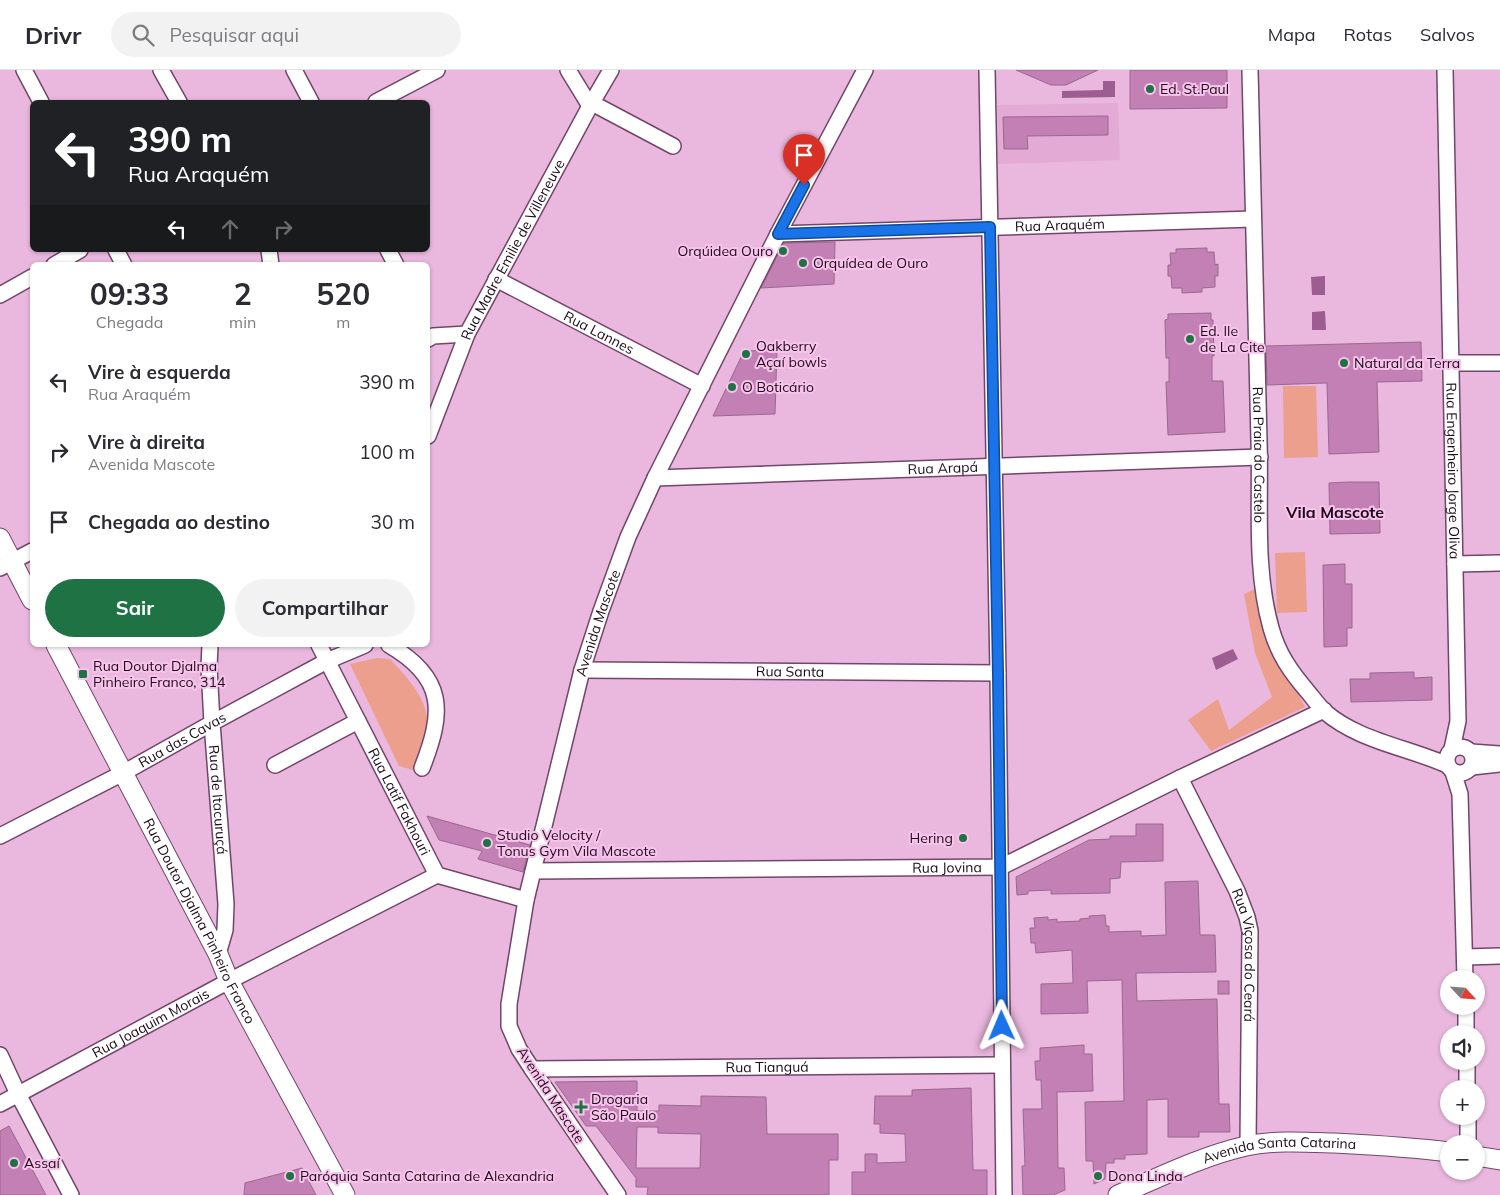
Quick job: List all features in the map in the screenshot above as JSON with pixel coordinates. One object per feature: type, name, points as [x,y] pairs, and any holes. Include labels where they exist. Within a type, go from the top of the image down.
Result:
[{"type":"street","points":[[24,70],[39,100]]},
{"type":"street","points":[[161,70],[178,100]]},
{"type":"street","points":[[294,70],[310,100]]},
{"type":"street","points":[[380,100],[437,70]]},
{"type":"street","points":[[568,70],[591,104],[673,146]]},
{"type":"street","name":"Rua Madre Emilie de Villeneuve","points":[[430,431],[467,334],[611,70]]},
{"type":"street","name":"Avenida Mascote","points":[[618,1195],[519,1049],[509,1026],[509,1004],[526,900],[582,670],[628,537],[655,478],[778,234],[865,70]]},
{"type":"street","points":[[987,70],[1001,867],[1004,1195]]},
{"type":"street","name":"Rua Praia do Castelo","points":[[1250,70],[1260,457],[1260,565],[1264,599],[1278,652],[1294,676],[1324,710],[1346,726],[1394,747],[1425,755],[1460,759]]},
{"type":"street","name":"Rua Engenheiro Jorge Oliva","points":[[1445,70],[1460,759]]},
{"type":"street","name":"Rua Araquém","points":[[778,234],[1253,219]]},
{"type":"street","points":[[59,262],[77,252]]},
{"type":"street","points":[[0,295],[30,278]]},
{"type":"street","name":"Rua Lannes","points":[[496,279],[702,386]]},
{"type":"street","points":[[430,333],[467,334]]},
{"type":"street","points":[[1452,363],[1500,362]]},
{"type":"street","name":"Rua Arapá","points":[[655,478],[1260,457]]},
{"type":"street","points":[[0,538],[6,565],[30,597]]},
{"type":"street","points":[[6,565],[30,552]]},
{"type":"street","points":[[1455,564],[1500,563]]},
{"type":"street","name":"Rua Doutor Djalma Pinheiro Franco","points":[[57,647],[218,954],[229,981],[345,1195]]},
{"type":"street","name":"Rua de Itacuruçá","points":[[210,647],[212,722],[226,904],[225,930],[218,954]]},
{"type":"street","name":"Rua Latif Fakhouri","points":[[320,647],[437,875]]},
{"type":"street","name":"Rua das Cavas","points":[[0,836],[123,773],[327,660],[360,647]]},
{"type":"street","points":[[392,647],[419,666],[428,680],[435,697],[436,722],[432,741],[422,768]]},
{"type":"street","name":"Rua Santa","points":[[582,670],[998,673]]},
{"type":"street","name":"Rua Jovina","points":[[533,871],[1001,867],[1180,778],[1324,710]]},
{"type":"street","points":[[275,765],[358,721]]},
{"type":"street","points":[[1460,759],[1500,754]]},
{"type":"street","points":[[1460,759],[1500,764]]},
{"type":"street","points":[[1460,759],[1465,970]]},
{"type":"street","name":"Rua Viçosa do Ceará","points":[[1180,778],[1237,891],[1247,916],[1250,931],[1248,1146]]},
{"type":"street","points":[[437,875],[526,900]]},
{"type":"street","name":"Rua Joaquim Morais","points":[[0,1104],[229,981],[437,875]]},
{"type":"street","points":[[1465,956],[1500,956]]},
{"type":"street","points":[[0,1055],[70,1195]]},
{"type":"street","name":"Rua Tianguá","points":[[532,1069],[1002,1066]]},
{"type":"street","name":"Avenida Santa Catarina","points":[[1118,1195],[1217,1154],[1248,1146],[1293,1141],[1394,1146],[1440,1151]]},
{"type":"street","points":[[1485,1158],[1500,1160]]},
{"type":"shaded area","points":[[1103,81],[1115,81],[1115,97],[1062,98],[1062,91],[1103,90]]},
{"type":"shaded area","points":[[1118,103],[1120,160],[998,164],[997,105]]},
{"type":"shaded area","points":[[1325,276],[1325,295],[1312,295],[1311,277]]},
{"type":"shaded area","points":[[1325,311],[1326,330],[1312,330],[1312,312]]},
{"type":"shaded area","points":[[1283,386],[1316,386],[1318,457],[1284,458]]},
{"type":"shaded area","points":[[1305,552],[1307,612],[1277,613],[1275,553]]},
{"type":"shaded area","points":[[1255,589],[1263,626],[1305,707],[1211,751],[1188,720],[1218,699],[1229,730],[1272,697],[1255,653],[1244,594]]},
{"type":"shaded area","points":[[1233,649],[1238,659],[1216,670],[1212,658]]},
{"type":"shaded area","points":[[377,658],[390,659],[418,693],[425,709],[427,717],[426,730],[413,770],[399,766],[350,664]]},
{"type":"building","points":[[1016,70],[1098,70],[1066,85],[1051,85]]},
{"type":"building","points":[[1130,70],[1227,70],[1227,108],[1130,109]]},
{"type":"building","points":[[1108,116],[1108,135],[1027,136],[1028,149],[1004,149],[1003,117]]},
{"type":"building","name":"Orquídea de Ouro","points":[[835,242],[834,284],[761,288],[784,243]]},
{"type":"building","points":[[1207,248],[1207,252],[1214,252],[1215,265],[1218,264],[1218,276],[1215,276],[1215,287],[1202,288],[1202,292],[1182,293],[1182,288],[1172,288],[1171,276],[1168,276],[1168,265],[1171,265],[1170,253],[1176,253],[1176,249]]},
{"type":"building","points":[[1211,313],[1211,320],[1213,320],[1214,356],[1212,356],[1212,381],[1223,381],[1225,432],[1168,435],[1166,382],[1169,382],[1169,358],[1166,358],[1165,320],[1168,319],[1168,314]]},
{"type":"building","name":"Natural da Terra","points":[[1421,342],[1422,381],[1377,382],[1379,452],[1329,454],[1327,383],[1267,385],[1266,346]]},
{"type":"building","points":[[777,350],[775,414],[713,416],[744,351]]},
{"type":"building","points":[[1379,482],[1380,533],[1330,534],[1329,483]]},
{"type":"building","points":[[1345,564],[1345,584],[1352,584],[1352,628],[1347,628],[1347,646],[1324,647],[1323,565]]},
{"type":"building","points":[[1414,672],[1414,678],[1432,677],[1432,700],[1351,702],[1350,679],[1370,679],[1370,673]]},
{"type":"building","name":"Studio Velocity / Tonus Gym Vila Mascote","points":[[427,816],[530,845],[523,872],[478,859],[482,851],[439,840]]},
{"type":"building","points":[[1136,824],[1163,824],[1163,861],[1121,862],[1120,878],[1110,879],[1110,893],[1051,894],[1051,890],[1028,891],[1028,894],[1017,895],[1016,877],[1089,840],[1110,839],[1110,836],[1136,836]]},
{"type":"building","points":[[1198,881],[1200,935],[1215,935],[1216,972],[1136,973],[1137,1001],[1217,999],[1219,1104],[1229,1104],[1230,1132],[1199,1132],[1199,1137],[1168,1137],[1168,1099],[1147,1100],[1147,1154],[1125,1155],[1125,1159],[1114,1159],[1114,1163],[1106,1163],[1105,1179],[1094,1184],[1093,1161],[1086,1161],[1085,1102],[1124,1101],[1122,980],[1087,981],[1088,1013],[1041,1014],[1041,984],[1073,983],[1072,950],[1036,953],[1035,943],[1031,943],[1030,928],[1035,928],[1034,918],[1048,917],[1048,920],[1057,919],[1057,922],[1080,921],[1080,919],[1090,918],[1089,916],[1105,915],[1106,926],[1109,926],[1109,932],[1141,931],[1141,936],[1166,935],[1165,882]]},
{"type":"building","points":[[1218,981],[1229,981],[1229,994],[1218,994]]},
{"type":"building","points":[[1084,1045],[1084,1054],[1092,1054],[1093,1091],[1057,1092],[1058,1168],[1064,1168],[1065,1190],[1053,1195],[1023,1195],[1022,1166],[1025,1166],[1023,1109],[1042,1109],[1041,1080],[1036,1080],[1035,1061],[1040,1061],[1040,1048]]},
{"type":"building","points":[[637,1081],[637,1111],[659,1111],[659,1105],[701,1106],[701,1096],[766,1097],[767,1134],[838,1134],[838,1160],[829,1160],[829,1195],[647,1195],[648,1187],[636,1187],[636,1178],[596,1126],[586,1126],[555,1082]],"holes":[[[637,1127],[658,1127],[658,1133],[701,1134],[700,1168],[636,1168]]]},
{"type":"building","points":[[971,1088],[973,1170],[987,1170],[987,1195],[852,1195],[852,1172],[865,1172],[865,1154],[877,1154],[877,1163],[906,1162],[905,1134],[880,1133],[880,1124],[874,1124],[875,1096],[912,1096],[912,1090]]},
{"type":"building","name":"Assaí","points":[[9,1126],[46,1195],[0,1195],[0,1131]]},
{"type":"building","name":"Paróquia Santa Catarina de Alexandria","points":[[302,1168],[316,1195],[244,1195],[245,1183]]},
{"type":"place","name":"Ed. St.Paul","points":[[1150,89]]},
{"type":"place","name":"Orqúidea Ouro","points":[[783,251]]},
{"type":"place","name":"Orquídea de Ouro","points":[[803,263]]},
{"type":"place","name":"Ed. Ile de La Cite","points":[[1190,339]]},
{"type":"place","name":"Oakberry Açaí bowls","points":[[746,354]]},
{"type":"place","name":"Natural da Terra","points":[[1344,363]]},
{"type":"place","name":"O Boticário","points":[[732,387]]},
{"type":"place","name":"Rua Doutor Djalma Pinheiro Franco, 314","points":[[83,674]]},
{"type":"place","name":"Hering","points":[[963,838]]},
{"type":"place","name":"Studio Velocity / Tonus Gym Vila Mascote","points":[[487,843]]},
{"type":"place","name":"Drogaria São Paulo","points":[[581,1107]]},
{"type":"place","name":"Assaí","points":[[14,1163]]},
{"type":"place","name":"Paróquia Santa Catarina de Alexandria","points":[[290,1176]]},
{"type":"place","name":"Dona Linda","points":[[1098,1176]]},
{"type":"district","name":"Vila Mascote","points":[[1335,512]]},
{"type":"route","points":[[804,185],[778,234],[990,227],[1002,1026]]}]
